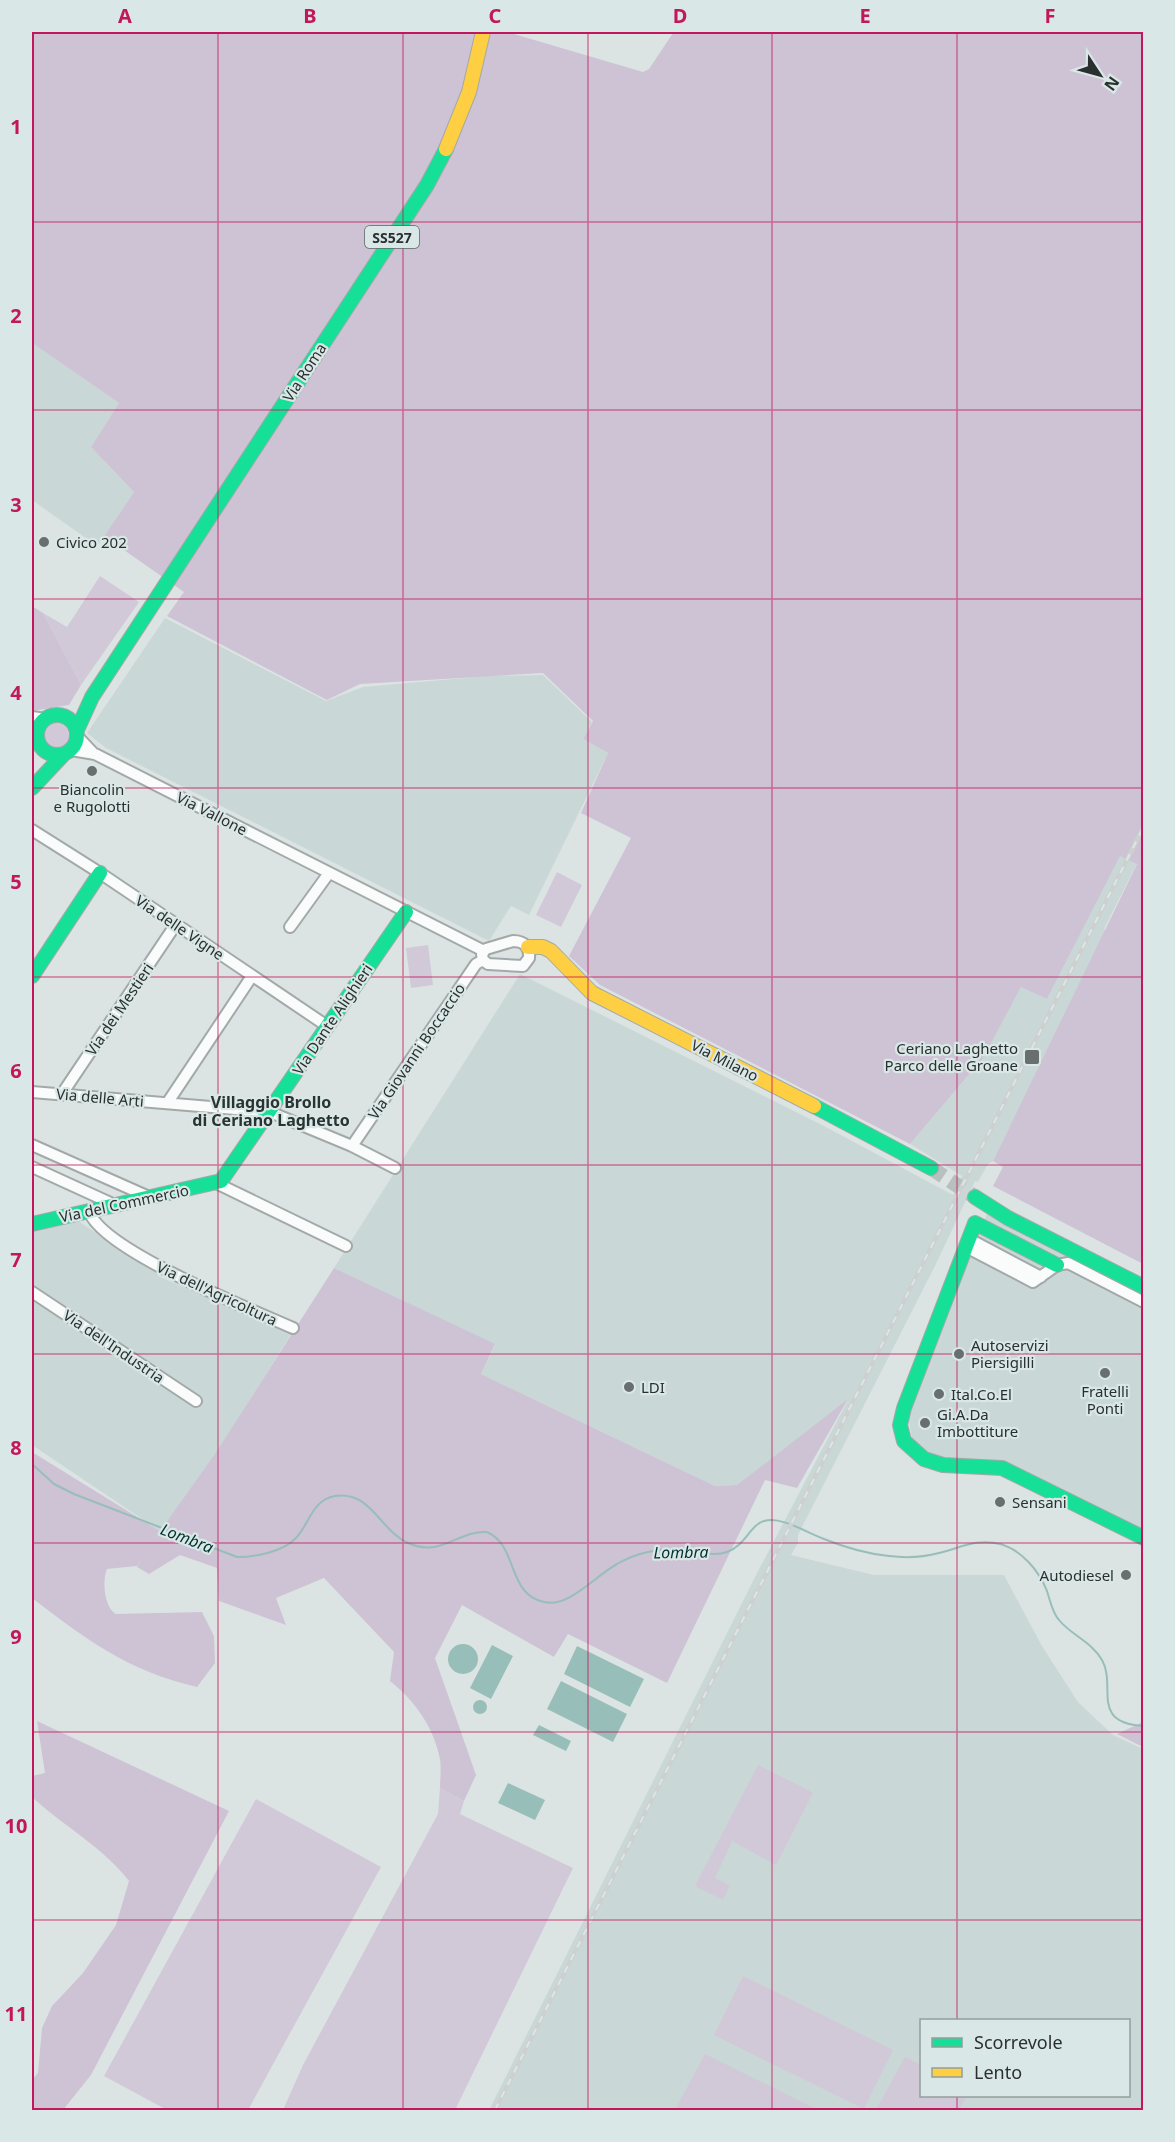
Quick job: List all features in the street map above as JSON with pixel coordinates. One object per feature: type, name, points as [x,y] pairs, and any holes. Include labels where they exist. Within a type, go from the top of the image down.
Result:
[{"type":"street","name":"Via Roma","points":[[32,788],[72,743],[92,697],[427,185],[463,112],[476,71],[483,32]]},
{"type":"street","name":"Via Roma","points":[[60,715],[74,711],[92,697]]},
{"type":"street","name":"SS527","points":[[36,737],[39,727],[38,718],[60,715]]},
{"type":"street","points":[[36,737],[51,755],[72,743],[68,717],[60,715]]},
{"type":"street","name":"Via Roma","points":[[32,788],[40,763],[36,737]]},
{"type":"street","name":"Via Vallone","points":[[72,743],[406,912]]},
{"type":"street","name":"Via delle Vigne","points":[[32,830],[100,873],[327,1026]]},
{"type":"street","points":[[32,976],[100,873]]},
{"type":"street","points":[[290,927],[329,873]]},
{"type":"street","points":[[406,912],[484,956],[488,964],[518,968],[529,958],[528,947],[524,943],[513,941],[484,956]]},
{"type":"street","name":"Via Dante Alighieri","points":[[216,1183],[229,1172],[406,912]]},
{"type":"street","name":"Via dei Mestieri","points":[[62,1094],[176,924]]},
{"type":"street","name":"Via Milano","points":[[528,947],[543,947],[551,951],[592,993],[931,1168]]},
{"type":"street","name":"Via Giovanni Boccaccio","points":[[352,1146],[476,964],[484,956]]},
{"type":"street","points":[[168,1102],[252,976]]},
{"type":"street","name":"Via delle Arti","points":[[32,1092],[270,1112],[352,1146],[395,1168]]},
{"type":"street","points":[[32,1145],[149,1198]]},
{"type":"street","points":[[32,1167],[115,1205]]},
{"type":"street","points":[[216,1183],[346,1246]]},
{"type":"street","name":"Via del Commercio","points":[[32,1224],[216,1183]]},
{"type":"street","points":[[975,1197],[1008,1218],[1143,1287]]},
{"type":"street","name":"Via dell'Agricoltura","points":[[89,1211],[95,1223],[159,1268],[293,1328]]},
{"type":"street","points":[[1057,1265],[975,1223],[904,1408],[900,1425],[904,1441],[912,1452],[942,1465],[1002,1468],[1143,1538]]},
{"type":"street","points":[[968,1243],[1041,1277],[1057,1265],[1068,1263],[1143,1302]]},
{"type":"street","name":"Via dell'Industria","points":[[32,1292],[196,1401]]},
{"type":"shaded area","points":[[32,32],[507,32],[643,72],[649,69],[673,33],[679,32],[1143,32],[1143,1264],[993,1186],[1003,1167],[993,1161],[1137,864],[1120,856],[1047,999],[1021,987],[983,1058],[910,1144],[600,985],[569,956],[631,838],[581,813],[608,753],[583,739],[593,721],[543,673],[360,684],[327,700],[167,616],[184,592],[104,536],[134,492],[91,447],[119,403],[32,343]]},
{"type":"shaded area","points":[[32,343],[119,403],[91,447],[134,492],[97,546],[32,500]]},
{"type":"shaded area","points":[[100,576],[139,602],[81,685],[43,613],[67,627]]},
{"type":"shaded area","points":[[32,606],[43,613],[81,685],[69,705],[32,711]]},
{"type":"shaded area","points":[[165,618],[326,701],[363,687],[487,676],[543,675],[592,722],[583,739],[608,753],[529,915],[511,906],[489,941],[106,748],[87,733]]},
{"type":"shaded area","points":[[56,723],[66,726],[69,736],[66,746],[56,749],[46,746],[43,736],[46,726]]},
{"type":"shaded area","points":[[1143,810],[1143,851],[1104,929],[1106,931],[993,1161],[988,1164],[978,1182],[975,1181],[935,1266],[798,1535],[798,1543],[791,1555],[874,1575],[1004,1575],[1042,1646],[1078,1702],[1113,1735],[1143,1749],[1143,2110],[489,2110],[755,1577],[848,1400],[737,1485],[715,1486],[481,1374],[495,1345],[334,1268],[520,974],[824,1126],[953,1195],[962,1176],[910,1144],[983,1058],[1021,986],[1047,999]]},
{"type":"shaded area","points":[[557,872],[582,885],[561,927],[536,915]]},
{"type":"shaded area","points":[[428,945],[433,985],[411,988],[406,948]]},
{"type":"shaded area","points":[[987,1214],[1143,1296],[1143,1533],[1006,1466],[957,1461],[931,1455],[919,1449],[912,1439],[908,1415]]},
{"type":"shaded area","points":[[75,1219],[157,1273],[158,1276],[291,1334],[215,1455],[160,1531],[32,1445],[32,1229]]},
{"type":"shaded area","points":[[334,1268],[495,1344],[481,1374],[715,1486],[737,1485],[848,1399],[797,1488],[765,1480],[667,1683],[568,1634],[554,1657],[462,1605],[435,1658],[476,1775],[464,1801],[440,1788],[440,1759],[432,1734],[421,1714],[407,1696],[390,1681],[394,1652],[324,1578],[276,1598],[286,1625],[219,1601],[217,1568],[180,1555],[149,1574],[137,1567],[142,1558],[137,1566],[107,1569],[105,1593],[109,1606],[116,1614],[202,1612],[214,1636],[215,1663],[197,1687],[129,1663],[90,1640],[32,1598],[32,1452],[160,1531],[215,1454]]},
{"type":"shaded area","points":[[37,1721],[229,1811],[91,2075],[63,2110],[32,2110],[32,2080],[38,2073],[42,2028],[52,2006],[83,1973],[116,1925],[129,1881],[107,1857],[32,1797],[32,1776],[45,1773]]},
{"type":"shaded area","points":[[1143,1722],[1143,1747],[1117,1734]]},
{"type":"shaded area","points":[[758,1765],[813,1793],[776,1865],[732,1841],[715,1878],[730,1886],[723,1900],[695,1886]]},
{"type":"shaded area","points":[[440,1788],[464,1801],[460,1814],[573,1868],[455,2110],[283,2110],[303,2065],[438,1814]]},
{"type":"shaded area","points":[[256,1799],[381,1867],[248,2110],[167,2110],[104,2076]]},
{"type":"shaded area","points":[[743,1976],[893,2050],[864,2109],[714,2035]]},
{"type":"shaded area","points":[[705,2054],[818,2110],[675,2110]]},
{"type":"shaded area","points":[[905,2057],[920,2064],[920,2097],[966,2097],[959,2110],[876,2110]]},
{"type":"water","points":[[463,1644],[474,1648],[478,1659],[474,1670],[463,1674],[452,1670],[448,1659],[452,1648]]},
{"type":"water","points":[[492,1645],[513,1656],[491,1699],[470,1688]]},
{"type":"water","points":[[577,1646],[644,1679],[630,1707],[564,1674]]},
{"type":"water","points":[[561,1681],[627,1714],[613,1742],[547,1709]]},
{"type":"water","points":[[477,1700],[483,1700],[487,1707],[483,1714],[477,1714],[473,1710],[473,1704]]},
{"type":"water","points":[[539,1725],[571,1741],[566,1751],[533,1735]]},
{"type":"water","points":[[508,1783],[545,1800],[535,1820],[498,1803]]},
{"type":"waterway","name":"Lombra","points":[[32,1464],[54,1484],[74,1494],[237,1557],[268,1553],[284,1547],[301,1532],[316,1507],[327,1498],[335,1496],[358,1499],[367,1505],[398,1537],[420,1547],[440,1546],[467,1535],[487,1532],[497,1538],[504,1547],[524,1590],[532,1598],[553,1603],[572,1596],[609,1569],[632,1557],[666,1549],[711,1554],[727,1552],[738,1545],[759,1523],[771,1520],[786,1523],[848,1547],[889,1556],[927,1555],[969,1544],[992,1542],[1016,1551],[1029,1562],[1044,1583],[1057,1617],[1098,1654],[1106,1670],[1110,1711],[1116,1718],[1127,1723],[1144,1726]]},
{"type":"tunnel","points":[[931,1168],[975,1197]]},
{"type":"railway","points":[[495,2110],[1144,826]]},
{"type":"traffic: fast","points":[[77,730],[92,697],[427,185],[446,149]]},
{"type":"traffic: fast","points":[[57,715],[65,716],[71,721],[76,727],[77,735],[76,743],[71,749],[65,754],[57,755],[49,754],[43,749],[38,743],[37,735],[38,727],[43,721],[49,716],[57,715]]},
{"type":"traffic: fast","points":[[32,788],[63,755]]},
{"type":"traffic: fast","points":[[32,976],[100,873]]},
{"type":"traffic: fast","points":[[32,1224],[221,1181],[406,912]]},
{"type":"traffic: fast","points":[[814,1106],[931,1168]]},
{"type":"traffic: fast","points":[[975,1197],[1008,1218],[1144,1287]]},
{"type":"traffic: fast","points":[[1057,1265],[975,1223],[904,1408],[900,1425],[904,1441],[924,1459],[943,1465],[1002,1468],[1144,1538]]},
{"type":"traffic: slow","points":[[446,149],[469,92],[483,32]]},
{"type":"traffic: slow","points":[[528,947],[543,947],[551,951],[592,993],[814,1106]]},
{"type":"place","name":"Civico 202","points":[[44,542]]},
{"type":"place","name":"Biancolin e Rugolotti","points":[[92,771]]},
{"type":"place","name":"Ceriano Laghetto Parco delle Groane","points":[[1032,1057]]},
{"type":"place","name":"Autoservizi Piersigilli","points":[[959,1354]]},
{"type":"place","name":"Fratelli Ponti","points":[[1105,1373]]},
{"type":"place","name":"LDI","points":[[629,1387]]},
{"type":"place","name":"Ital.Co.El","points":[[939,1394]]},
{"type":"place","name":"Gi.A.Da Imbottiture","points":[[925,1423]]},
{"type":"place","name":"Sensani","points":[[1000,1502]]},
{"type":"place","name":"Autodiesel","points":[[1126,1575]]},
{"type":"district","name":"Villaggio Brollo di Ceriano Laghetto","points":[[271,1111]]}]
